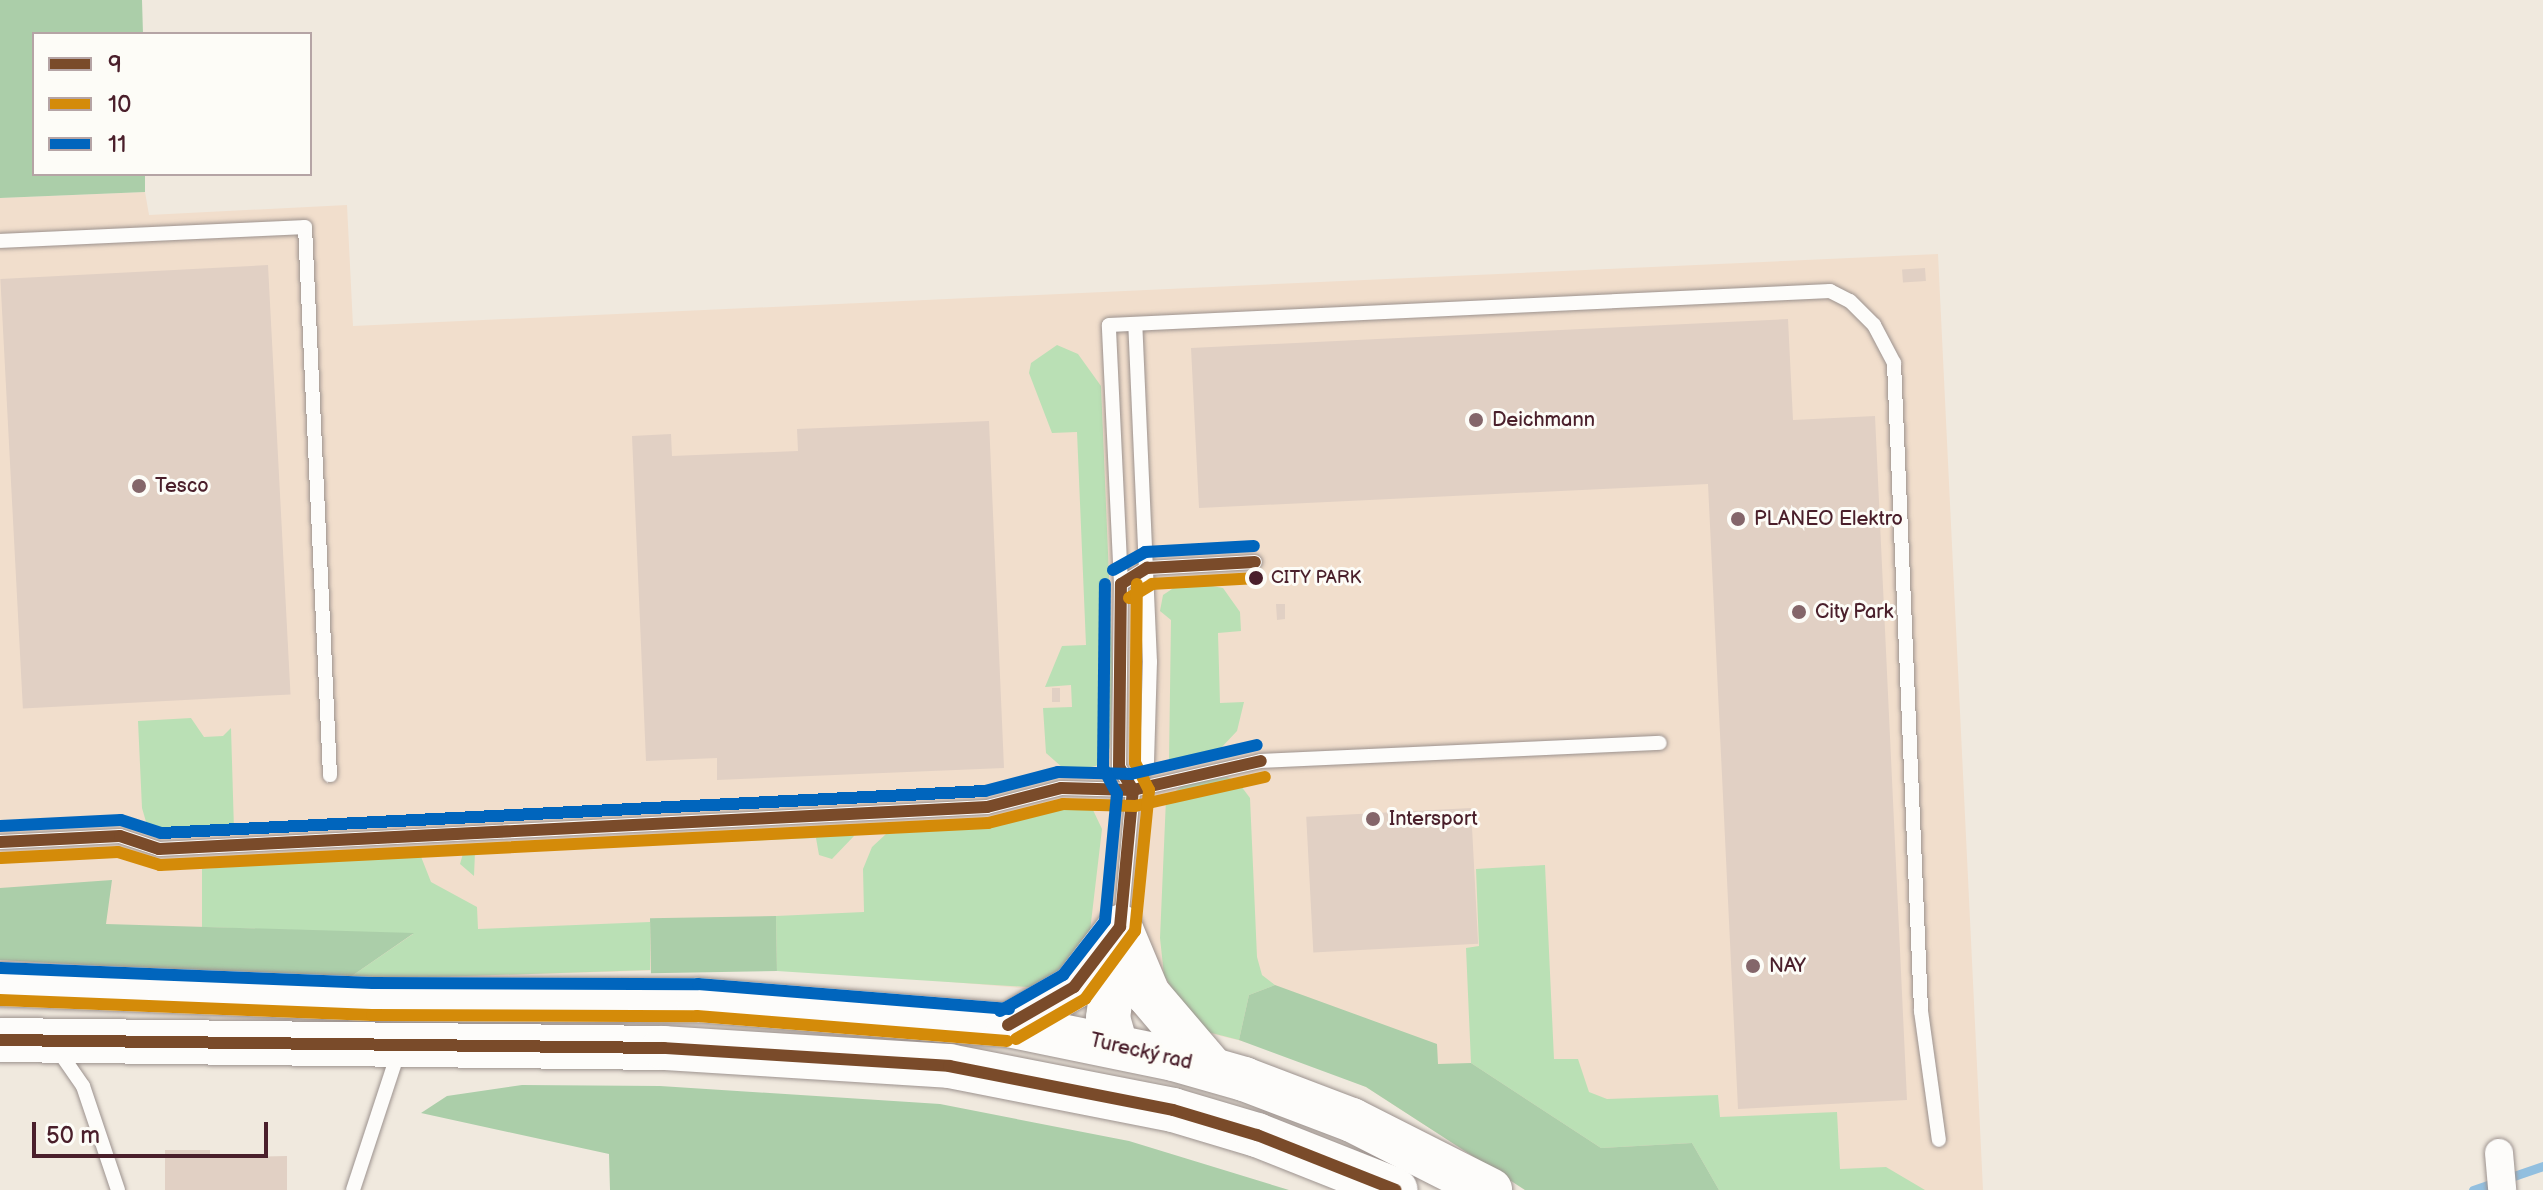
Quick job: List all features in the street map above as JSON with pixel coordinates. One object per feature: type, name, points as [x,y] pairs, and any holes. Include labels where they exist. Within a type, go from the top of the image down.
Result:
[{"type":"main road","points":[[1120,927],[1148,994],[1211,1068]]},
{"type":"main road","points":[[1008,1025],[1074,987],[1120,927]]},
{"type":"main road","points":[[1116,1046],[1108,1018],[1120,927]]},
{"type":"main road","name":"Turecký rad","points":[[0,984],[373,999],[698,1000],[1008,1025],[1211,1068],[1352,1120],[1490,1190]]},
{"type":"main road","points":[[1105,1093],[1116,1046],[1148,994]]},
{"type":"main road","points":[[0,1040],[400,1048],[664,1048],[949,1066],[1105,1093],[1257,1135],[1396,1190]]},
{"type":"street","points":[[2499,1153],[2502,1190]]},
{"type":"lane","points":[[0,241],[305,227],[330,775]]},
{"type":"lane","points":[[1133,790],[1119,767],[1121,584],[1109,325],[1830,291],[1850,301],[1874,325],[1894,363],[1921,1011],[1939,1140]]},
{"type":"lane","points":[[1120,927],[1133,790],[1147,762],[1147,568],[1135,324]]},
{"type":"lane","points":[[1121,584],[1147,568],[1255,562]]},
{"type":"lane","points":[[0,842],[120,836],[159,849],[971,808],[1061,788],[1133,790],[1261,761],[1660,743]]},
{"type":"lane","points":[[52,1039],[83,1086],[118,1190]]},
{"type":"lane","points":[[353,1190],[400,1048]]},
{"type":"shaded area","points":[[145,192],[149,215],[347,205],[353,326],[1938,254],[1983,1190],[1525,1190],[1366,1087],[1271,1048],[1020,988],[836,972],[701,969],[346,980],[0,960],[0,198]]},
{"type":"green space","points":[[0,0],[142,0],[143,32],[32,32],[32,176],[145,176],[145,192],[0,198]]},
{"type":"green space","points":[[1057,345],[1078,354],[1101,386],[1113,672],[1110,748],[1096,766],[1075,770],[1063,768],[1046,753],[1043,708],[1072,707],[1071,685],[1045,687],[1062,646],[1086,645],[1077,432],[1052,433],[1029,373],[1031,363]]},
{"type":"green space","points":[[1184,581],[1223,588],[1240,612],[1241,631],[1218,633],[1220,703],[1244,702],[1237,731],[1209,758],[1169,761],[1171,620],[1160,611],[1163,595]]},
{"type":"green space","points":[[191,718],[204,737],[223,736],[231,728],[234,830],[149,832],[142,808],[138,721]]},
{"type":"green space","points":[[1227,777],[1238,782],[1250,798],[1257,957],[1262,975],[1275,985],[1249,995],[1239,1040],[1196,1029],[1164,975],[1160,938],[1166,799],[1183,785]]},
{"type":"green space","points":[[1078,805],[1093,810],[1102,829],[1090,931],[1086,950],[1042,988],[777,971],[776,916],[864,912],[863,869],[872,847],[886,834],[993,827]]},
{"type":"green space","points":[[851,831],[854,836],[832,859],[819,855],[816,838],[702,843],[702,837]]},
{"type":"green space","points":[[691,838],[691,843],[475,852],[474,876],[460,864],[464,850],[473,847]]},
{"type":"green space","points":[[420,854],[431,882],[477,907],[478,929],[650,922],[650,970],[346,980],[413,934],[202,927],[202,869]]},
{"type":"green space","points":[[1545,865],[1554,1059],[1578,1059],[1589,1092],[1607,1099],[1718,1095],[1720,1117],[1837,1112],[1840,1169],[1886,1167],[1925,1190],[1719,1190],[1692,1143],[1601,1148],[1471,1063],[1466,948],[1479,946],[1476,869]]},
{"type":"green space","points":[[112,880],[106,924],[414,933],[346,980],[0,960],[0,888]]},
{"type":"green space","points":[[776,916],[777,971],[651,973],[650,918]]},
{"type":"green space","points":[[1275,985],[1437,1044],[1438,1064],[1471,1063],[1601,1148],[1692,1143],[1719,1190],[1525,1190],[1366,1087],[1239,1040],[1249,995]]},
{"type":"green space","points":[[522,1085],[660,1086],[940,1104],[1129,1141],[1289,1190],[610,1190],[609,1154],[421,1113],[447,1096]]},
{"type":"building","name":"Tesco","points":[[268,265],[291,694],[23,708],[0,279]]},
{"type":"building","points":[[1925,268],[1926,281],[1903,283],[1902,270]]},
{"type":"building","name":"City Park","points":[[1788,319],[1793,420],[1875,416],[1907,1100],[1738,1109],[1708,484],[1199,508],[1191,348]]},
{"type":"building","points":[[989,421],[1004,768],[717,780],[717,758],[646,761],[632,436],[671,434],[672,456],[798,451],[797,429]]},
{"type":"building","points":[[1276,604],[1285,604],[1285,619],[1277,620]]},
{"type":"building","points":[[1052,688],[1060,688],[1060,702],[1052,702]]},
{"type":"building","points":[[1471,808],[1478,944],[1313,952],[1306,817]]},
{"type":"building","points":[[165,1150],[210,1150],[210,1158],[287,1156],[287,1190],[165,1190]]},
{"type":"waterway","points":[[2473,1190],[2543,1166]]},
{"type":"transit line","name":"11","points":[[1113,570],[1145,552],[1254,546]]},
{"type":"transit line","name":"9","points":[[1121,584],[1147,568],[1255,562]]},
{"type":"transit line","name":"10","points":[[1129,598],[1152,584],[1256,578]]},
{"type":"transit line","name":"11","points":[[1000,1011],[1063,975],[1105,921],[1117,794],[1103,768],[1105,584]]},
{"type":"transit line","name":"9","points":[[1008,1025],[1074,987],[1120,927],[1133,790],[1119,767],[1121,584]]},
{"type":"transit line","name":"10","points":[[1016,1039],[1085,999],[1135,931],[1149,790],[1135,763],[1137,584]]},
{"type":"transit line","name":"11","points":[[0,826],[121,820],[161,833],[985,791],[1058,772],[1131,774],[1257,745]]},
{"type":"transit line","name":"9","points":[[0,842],[120,836],[159,849],[987,807],[1061,788],[1133,790],[1261,761]]},
{"type":"transit line","name":"10","points":[[1,858],[118,852],[160,865],[988,823],[1063,804],[1135,806],[1265,777]]},
{"type":"transit line","name":"11","points":[[1,968],[373,983],[698,984],[1009,1009]]},
{"type":"transit line","name":"10","points":[[0,1000],[372,1015],[697,1016],[1007,1041]]},
{"type":"transit line","name":"9","points":[[0,1040],[664,1048],[949,1066],[1173,1110],[1257,1135],[1396,1190]]},
{"type":"place","name":"Deichmann","points":[[1476,420]]},
{"type":"place","name":"Tesco","points":[[139,486]]},
{"type":"place","name":"PLANEO Elektro","points":[[1738,519]]},
{"type":"place","name":"CITY PARK","points":[[1256,578]]},
{"type":"place","name":"City Park","points":[[1799,612]]},
{"type":"place","name":"Intersport","points":[[1373,819]]},
{"type":"place","name":"NAY","points":[[1753,966]]}]
